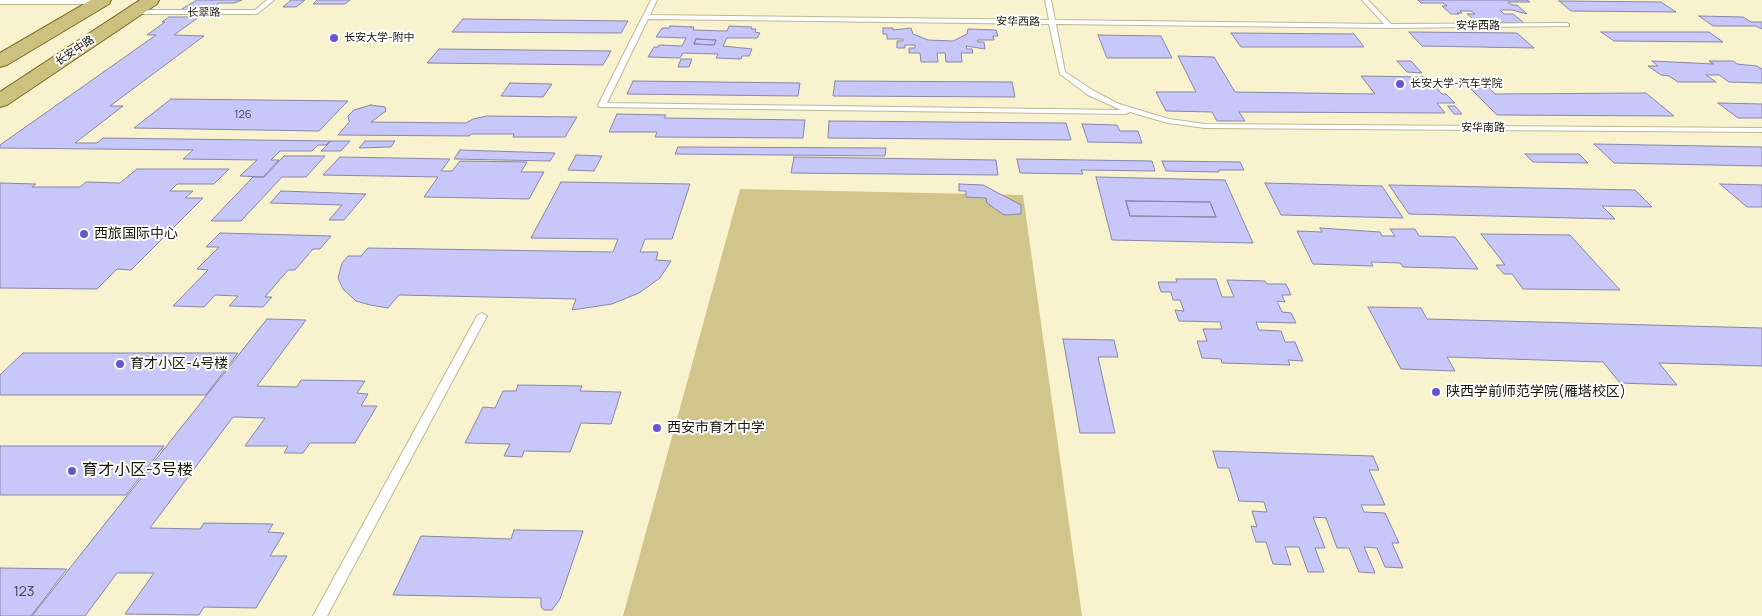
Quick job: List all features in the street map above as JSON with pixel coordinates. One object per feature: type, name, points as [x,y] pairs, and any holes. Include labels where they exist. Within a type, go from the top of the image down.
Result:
[{"type":"main road","points":[[0,61],[103,0]]},
{"type":"main road","name":"长安中路","points":[[0,101],[151,0]]},
{"type":"street","points":[[0,0],[103,0]]},
{"type":"lane","name":"长翠路","points":[[133,12],[257,12],[271,0]]},
{"type":"lane","points":[[654,0],[602,105],[1136,112]]},
{"type":"lane","points":[[1048,0],[1062,73],[1091,93],[1116,106],[1136,112]]},
{"type":"lane","points":[[1365,0],[1389,26]]},
{"type":"lane","name":"安华西路","points":[[646,17],[1389,26],[1567,25]]},
{"type":"lane","name":"安华南路","points":[[1136,112],[1160,119],[1205,126],[1762,130]]},
{"type":"lane","points":[[320,616],[482,316]]},
{"type":"shaded area","points":[[740,189],[1023,195],[1082,616],[623,616]]},
{"type":"building","points":[[197,0],[242,0],[234,3],[219,3],[206,12],[177,12]]},
{"type":"building","points":[[291,0],[305,0],[296,7],[283,7]]},
{"type":"building","points":[[317,0],[350,0],[345,4],[313,4]]},
{"type":"building","points":[[1418,0],[1527,0],[1530,2],[1508,2],[1512,5],[1517,5],[1527,14],[1512,10],[1500,10],[1504,14],[1513,14],[1524,23],[1477,22],[1467,14],[1475,14],[1471,11],[1460,11],[1462,13],[1451,14],[1442,6],[1447,6],[1443,3],[1421,3]]},
{"type":"building","points":[[1559,1],[1661,2],[1676,12],[1571,11]]},
{"type":"building","points":[[1699,16],[1743,17],[1751,22],[1762,22],[1762,29],[1756,26],[1713,26]]},
{"type":"building","points":[[169,17],[199,17],[174,35],[204,36],[110,106],[123,106],[75,143],[97,143],[103,138],[330,141],[326,145],[318,145],[312,151],[280,151],[271,160],[279,160],[263,177],[240,176],[257,160],[183,159],[193,150],[0,148],[0,145],[156,35],[147,35]]},
{"type":"building","points":[[463,19],[628,21],[621,33],[452,32]]},
{"type":"building","points":[[670,26],[694,27],[693,30],[727,31],[729,26],[752,27],[751,29],[756,29],[755,32],[760,33],[757,38],[727,38],[723,46],[752,49],[749,56],[742,56],[741,59],[716,58],[718,54],[683,53],[680,58],[648,57],[654,47],[659,45],[682,46],[686,38],[656,37],[662,28],[669,28]],"holes":[[[696,39],[716,40],[714,45],[694,44]]]},
{"type":"building","points":[[883,28],[893,28],[893,30],[911,28],[913,34],[928,40],[953,41],[967,34],[968,29],[996,30],[998,36],[993,36],[994,40],[977,40],[978,42],[984,42],[985,49],[966,46],[967,49],[972,49],[973,53],[961,53],[962,62],[946,62],[945,53],[937,53],[938,62],[921,62],[920,53],[909,53],[909,48],[915,48],[915,45],[905,45],[905,48],[897,48],[897,41],[903,41],[903,39],[887,39],[887,34],[883,34]]},
{"type":"building","points":[[1409,32],[1517,33],[1534,48],[1422,46]]},
{"type":"building","points":[[1601,32],[1709,32],[1723,42],[1614,41]]},
{"type":"building","points":[[1231,33],[1354,34],[1364,47],[1241,47]]},
{"type":"building","points":[[1098,35],[1161,36],[1172,58],[1107,58]]},
{"type":"building","points":[[696,39],[716,40],[714,45],[694,44]]},
{"type":"building","points":[[439,49],[611,51],[603,65],[427,63]]},
{"type":"building","name":"长安大学-汽车学院","points":[[1178,56],[1214,57],[1235,92],[1375,94],[1361,76],[1426,77],[1442,94],[1446,94],[1455,103],[1437,103],[1445,113],[1239,112],[1245,121],[1217,121],[1212,112],[1166,111],[1156,92],[1196,92]]},
{"type":"building","points":[[681,59],[692,59],[689,67],[678,67]]},
{"type":"building","points":[[1397,61],[1411,61],[1422,73],[1407,72]]},
{"type":"building","points":[[1652,61],[1714,64],[1709,61],[1733,61],[1737,64],[1757,66],[1762,69],[1762,83],[1729,82],[1719,75],[1706,75],[1716,82],[1678,82],[1669,76],[1661,75],[1648,66],[1658,66]]},
{"type":"building","points":[[633,81],[800,83],[798,96],[627,94]]},
{"type":"building","points":[[835,81],[1012,82],[1015,97],[833,96]]},
{"type":"building","points":[[510,83],[552,84],[543,97],[501,96]]},
{"type":"building","points":[[1466,84],[1486,84],[1495,94],[1646,93],[1674,116],[1497,115]]},
{"type":"building","points":[[171,99],[348,101],[319,131],[134,128]]},
{"type":"building","points":[[1718,103],[1762,104],[1762,118],[1738,118]]},
{"type":"building","points":[[371,105],[385,107],[386,111],[371,122],[466,123],[473,119],[487,116],[577,117],[565,137],[513,137],[514,134],[471,134],[469,136],[338,135],[350,121],[348,116],[354,110]]},
{"type":"building","points":[[1448,106],[1455,106],[1462,114],[1454,114]]},
{"type":"building","points":[[617,114],[666,115],[664,118],[805,120],[803,138],[655,137],[657,132],[609,132]]},
{"type":"building","points":[[829,121],[1066,123],[1071,140],[828,138]]},
{"type":"building","points":[[1082,124],[1117,125],[1120,131],[1138,131],[1142,143],[1088,142]]},
{"type":"building","points":[[331,141],[350,141],[341,151],[321,151]]},
{"type":"building","points":[[365,141],[395,141],[391,147],[359,148]]},
{"type":"building","points":[[1594,144],[1762,147],[1762,166],[1614,163]]},
{"type":"building","points":[[678,147],[886,148],[885,156],[675,154]]},
{"type":"building","points":[[460,150],[555,153],[550,161],[454,159]]},
{"type":"building","points":[[1525,154],[1579,154],[1588,163],[1533,162]]},
{"type":"building","points":[[576,155],[602,156],[594,171],[568,170]]},
{"type":"building","points":[[284,156],[325,156],[306,177],[282,177],[241,221],[211,221],[253,177],[264,177]]},
{"type":"building","points":[[340,157],[450,159],[441,171],[452,171],[460,161],[527,162],[521,172],[544,172],[529,199],[424,197],[438,177],[323,175]]},
{"type":"building","points":[[794,157],[996,160],[998,175],[791,173]]},
{"type":"building","points":[[1017,159],[1152,161],[1155,171],[1081,170],[1083,174],[1020,173]]},
{"type":"building","points":[[1162,161],[1240,162],[1244,170],[1219,170],[1219,172],[1166,171]]},
{"type":"building","name":"西旅国际中心","points":[[137,169],[229,169],[214,184],[177,184],[170,191],[193,191],[185,198],[203,198],[131,270],[117,269],[97,289],[0,288],[0,183],[36,184],[32,187],[80,187],[86,182],[120,183]]},
{"type":"building","points":[[1096,177],[1225,180],[1253,243],[1112,240]],"holes":[[[1126,201],[1210,202],[1216,217],[1130,216]]]},
{"type":"building","points":[[561,182],[690,184],[672,239],[645,239],[640,252],[658,252],[656,260],[671,261],[660,278],[639,293],[612,304],[572,310],[576,299],[399,295],[388,308],[356,301],[343,289],[338,278],[342,263],[348,256],[361,256],[368,248],[613,252],[618,239],[531,238]]},
{"type":"building","points":[[1265,183],[1382,186],[1403,218],[1281,215]]},
{"type":"building","points":[[959,184],[983,185],[1021,205],[1021,214],[1004,215],[987,203],[986,198],[966,197],[966,191],[959,191]]},
{"type":"building","points":[[1720,184],[1762,185],[1762,207],[1747,207]]},
{"type":"building","points":[[1389,185],[1635,190],[1652,207],[1602,206],[1615,219],[1409,214]]},
{"type":"building","points":[[281,191],[366,194],[344,220],[329,220],[342,205],[270,203]]},
{"type":"building","points":[[1126,201],[1210,202],[1216,217],[1130,216]]},
{"type":"building","points":[[1320,228],[1380,232],[1382,236],[1395,236],[1390,229],[1415,229],[1419,236],[1455,237],[1478,269],[1403,267],[1400,263],[1371,262],[1373,266],[1313,264],[1297,231],[1322,232]]},
{"type":"building","points":[[220,233],[331,236],[320,249],[313,249],[295,270],[288,270],[265,297],[272,297],[263,307],[229,306],[238,296],[215,295],[204,307],[173,306],[208,270],[197,269],[219,247],[206,247]]},
{"type":"building","points":[[1481,234],[1570,235],[1620,290],[1523,289],[1512,274],[1504,274],[1496,265],[1505,265]]},
{"type":"building","points":[[1176,279],[1216,279],[1222,297],[1234,297],[1227,280],[1265,281],[1267,284],[1286,284],[1291,295],[1282,295],[1285,302],[1277,301],[1282,312],[1291,313],[1296,323],[1256,322],[1259,330],[1281,331],[1285,342],[1295,342],[1303,361],[1288,360],[1290,365],[1222,363],[1221,359],[1202,358],[1197,341],[1207,341],[1203,329],[1222,329],[1220,322],[1179,321],[1175,310],[1184,311],[1180,300],[1173,300],[1171,292],[1161,292],[1158,282],[1177,282]]},
{"type":"building","points":[[1368,307],[1421,308],[1427,319],[1762,328],[1762,366],[1659,363],[1677,385],[1620,383],[1603,362],[1447,357],[1455,371],[1401,369]]},
{"type":"building","points":[[267,319],[306,320],[257,386],[297,387],[301,380],[365,381],[357,393],[368,394],[361,406],[377,406],[355,443],[310,443],[303,453],[284,453],[288,446],[245,446],[265,418],[233,417],[150,528],[200,529],[204,523],[273,524],[268,532],[284,533],[270,556],[287,556],[256,608],[204,607],[199,615],[125,614],[154,573],[117,573],[85,616],[32,616]]},
{"type":"building","points":[[1063,339],[1114,340],[1118,357],[1098,357],[1115,433],[1080,433]]},
{"type":"building","name":"育才小区-4号楼","points":[[23,353],[238,353],[206,395],[0,395],[0,375]]},
{"type":"building","points":[[518,385],[582,386],[580,391],[621,392],[611,424],[581,423],[570,452],[524,451],[522,457],[504,456],[510,444],[465,443],[483,407],[495,408],[503,391],[516,391]]},
{"type":"building","name":"育才小区-3号楼","points":[[0,446],[164,446],[126,495],[0,495]]},
{"type":"building","points":[[1213,451],[1373,456],[1379,470],[1369,470],[1385,505],[1361,505],[1364,512],[1385,513],[1399,543],[1392,543],[1403,568],[1385,567],[1377,548],[1364,547],[1375,573],[1359,572],[1349,548],[1337,548],[1326,518],[1313,517],[1325,548],[1315,548],[1324,572],[1308,572],[1299,547],[1285,547],[1291,565],[1273,564],[1266,542],[1256,542],[1251,526],[1257,527],[1252,511],[1267,512],[1264,502],[1239,501],[1229,468],[1218,468]]},
{"type":"building","points":[[514,530],[583,531],[560,599],[552,610],[544,610],[541,607],[541,598],[393,595],[421,536],[511,539]]},
{"type":"building","points":[[0,568],[67,569],[31,616],[0,616]]},
{"type":"place","name":"长安大学-附中","points":[[334,38]]},
{"type":"place","name":"长安大学-汽车学院","points":[[1400,84]]},
{"type":"place","name":"西旅国际中心","points":[[84,234]]},
{"type":"place","name":"育才小区-4号楼","points":[[120,364]]},
{"type":"place","name":"陕西学前师范学院(雁塔校区)","points":[[1436,392]]},
{"type":"place","name":"西安市育才中学","points":[[657,428]]},
{"type":"place","name":"育才小区-3号楼","points":[[72,471]]}]
